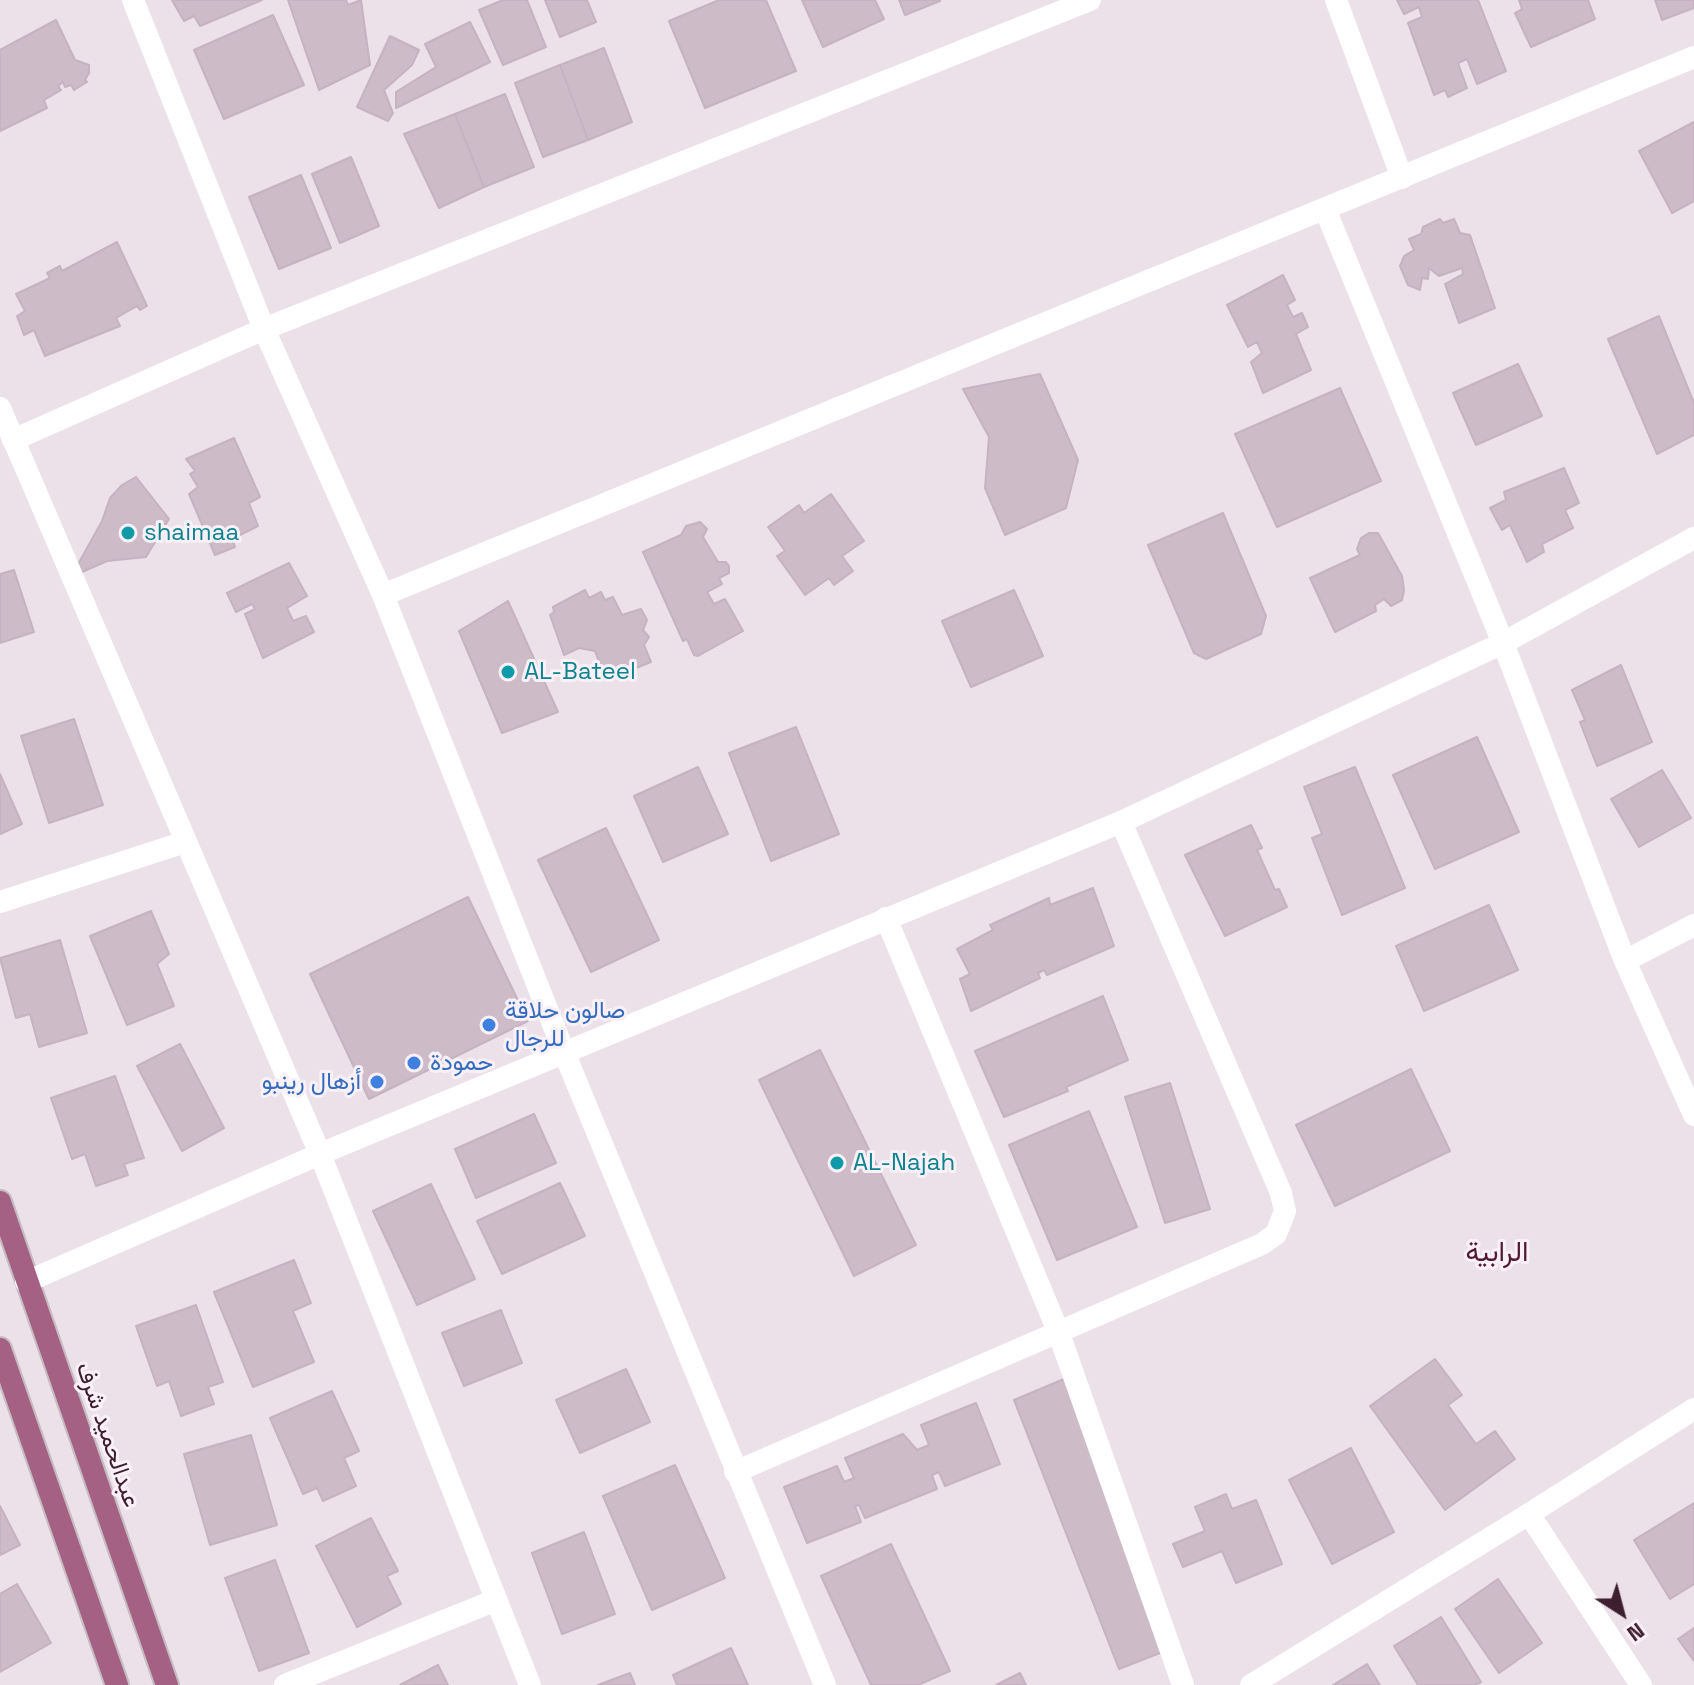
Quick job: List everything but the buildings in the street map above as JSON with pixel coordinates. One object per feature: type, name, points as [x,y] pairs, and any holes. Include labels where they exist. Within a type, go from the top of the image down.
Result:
[{"type":"main road","name":"عبدالحميد شرف","points":[[0,1202],[167,1685]]},
{"type":"main road","points":[[0,1349],[117,1685]]},
{"type":"street","points":[[133,0],[264,329],[383,595],[564,1052],[825,1685]]},
{"type":"street","points":[[13,440],[264,329],[1090,0]]},
{"type":"street","points":[[1336,0],[1402,178]]},
{"type":"street","points":[[383,595],[1694,57]]},
{"type":"street","points":[[1325,209],[1503,643],[1625,961],[1694,1115]]},
{"type":"street","points":[[0,408],[320,1154],[530,1685]]},
{"type":"street","points":[[26,1282],[320,1154],[1121,822],[1503,643],[1694,538]]},
{"type":"street","points":[[735,1472],[1262,1244],[1276,1234],[1285,1211],[1281,1193],[1121,822]]},
{"type":"street","points":[[0,902],[185,842]]},
{"type":"street","points":[[886,918],[1058,1331],[1183,1685]]},
{"type":"street","points":[[1625,961],[1694,925]]},
{"type":"street","points":[[1251,1685],[1694,1409]]},
{"type":"street","points":[[1529,1514],[1641,1685]]},
{"type":"street","points":[[285,1685],[496,1600]]},
{"type":"place","name":"shaimaa","points":[[128,533]]},
{"type":"place","name":"AL-Bateel","points":[[508,672]]},
{"type":"place","name":"صالون حلاقة للرجال","points":[[489,1025]]},
{"type":"place","name":"حمودة","points":[[414,1063]]},
{"type":"place","name":"أزهال رينبو","points":[[377,1082]]},
{"type":"place","name":"AL-Najah","points":[[837,1163]]},
{"type":"district","name":"الرابية","points":[[1497,1253]]}]
